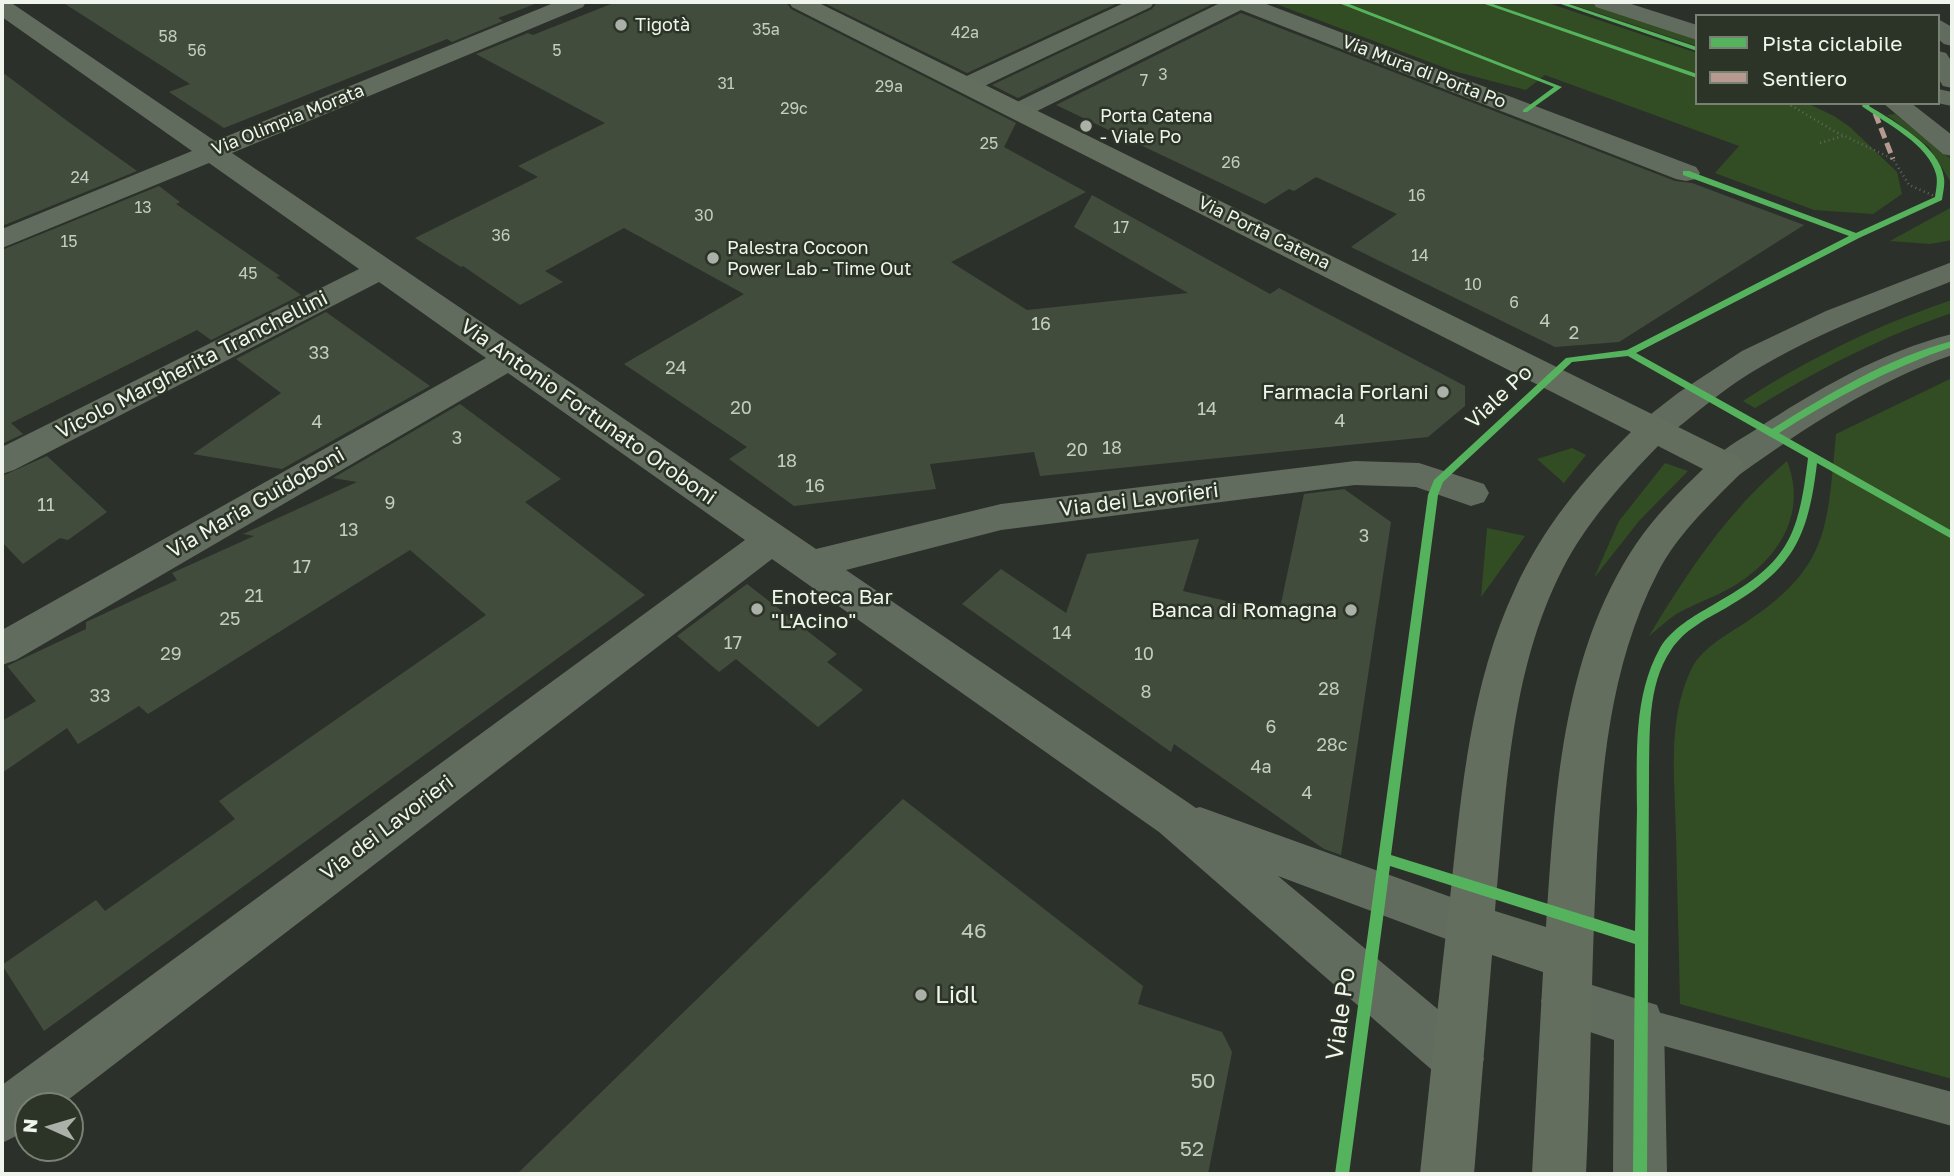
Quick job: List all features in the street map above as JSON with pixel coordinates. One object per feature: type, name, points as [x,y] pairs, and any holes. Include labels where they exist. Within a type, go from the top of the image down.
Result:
[{"type":"main road","name":"Via Porta Catena","points":[[800,2],[1727,466]]},
{"type":"main road","points":[[1447,1174],[1470,926],[1496,713],[1508,655],[1545,566],[1574,517],[1593,492],[1654,429]]},
{"type":"main road","points":[[1559,1174],[1567,979],[1588,715],[1609,639],[1650,555],[1685,509],[1727,466]]},
{"type":"main road","name":"Via Antonio Fortunato Oroboni","points":[[1470,926],[1567,979]]},
{"type":"street","points":[[2,6],[10,2]]},
{"type":"street","name":"Via Olimpia Morata","points":[[2,239],[575,2]]},
{"type":"street","points":[[967,85],[1143,2]]},
{"type":"street","points":[[1018,111],[1240,2]]},
{"type":"street","name":"Via Mura di Porta Po","points":[[1240,2],[1686,173]]},
{"type":"street","points":[[1604,2],[1695,32]]},
{"type":"street","name":"Via Antonio Fortunato Oroboni","points":[[2,6],[1175,818],[1458,1059]]},
{"type":"street","points":[[1089,27],[1141,50]]},
{"type":"street","points":[[1940,61],[1952,81]]},
{"type":"street","points":[[1899,105],[1952,148]]},
{"type":"street","points":[[1902,105],[1952,125]]},
{"type":"street","points":[[1919,105],[1952,110]]},
{"type":"street","name":"Vicolo Margherita Tranchellini","points":[[2,461],[382,269]]},
{"type":"street","points":[[1654,429],[1728,374],[1765,353],[1811,329],[1952,271]]},
{"type":"street","points":[[1727,466],[1840,391],[1952,344]]},
{"type":"street","name":"Via Maria Guidoboni","points":[[2,649],[509,358]]},
{"type":"street","name":"Via dei Lavorieri","points":[[809,565],[1001,517],[1355,473],[1419,475],[1471,493]]},
{"type":"street","name":"Via dei Lavorieri","points":[[2,1116],[773,539]]},
{"type":"street","name":"Via Antonio Fortunato Oroboni","points":[[1175,818],[1470,926]]},
{"type":"street","points":[[1567,979],[1639,1023],[1640,1174]]},
{"type":"lane","points":[[1639,1023],[1952,1110]]},
{"type":"path","points":[[1790,105],[1844,136],[1893,159],[1909,185],[1939,192],[1952,199]]},
{"type":"path","points":[[1820,143],[1844,136]]},
{"type":"path","points":[[1927,203],[1939,192]]},
{"type":"path","points":[[1773,433],[1813,462],[1952,535]]},
{"type":"green space","points":[[1271,2],[1545,2],[1695,52],[1695,105],[1811,105],[1834,116],[1850,127],[1897,172],[1902,194],[1873,214],[1814,210],[1715,173],[1739,146],[1545,75],[1526,90],[1453,71]]},
{"type":"green space","points":[[1565,2],[1592,2],[1695,36],[1695,45]]},
{"type":"green space","points":[[1895,114],[1951,159],[1952,184],[1929,147],[1887,115]]},
{"type":"green space","points":[[1952,207],[1952,240],[1930,244],[1890,241]]},
{"type":"green space","points":[[1952,300],[1952,313],[1851,355],[1755,408],[1743,401],[1844,344],[1897,320]]},
{"type":"green space","points":[[1952,378],[1952,1079],[1680,1004],[1674,752],[1678,711],[1694,664],[1714,644],[1773,603],[1794,583],[1809,563],[1826,520],[1836,434]]},
{"type":"green space","points":[[1572,448],[1586,455],[1564,483],[1537,459]]},
{"type":"green space","points":[[1787,461],[1793,481],[1794,499],[1785,534],[1775,549],[1748,576],[1726,591],[1678,613],[1649,636],[1710,543],[1765,480]]},
{"type":"green space","points":[[1665,463],[1688,471],[1639,521],[1594,578],[1619,521]]},
{"type":"green space","points":[[1487,528],[1525,536],[1481,597]]},
{"type":"building","points":[[62,2],[535,4],[498,18],[503,21],[452,42],[447,39],[224,128],[169,92],[190,84]]},
{"type":"building","points":[[616,2],[786,2],[791,9],[1016,123],[1004,147],[1086,192],[951,262],[1027,310],[1188,293],[1074,227],[1092,195],[1270,294],[1279,288],[1465,386],[1465,406],[1428,437],[1040,476],[1034,452],[930,464],[936,489],[794,506],[729,459],[747,447],[624,364],[744,294],[624,228],[545,271],[563,282],[520,305],[463,266],[415,238],[538,177],[518,166],[605,123],[476,54]]},
{"type":"building","points":[[822,2],[1120,2],[967,73]]},
{"type":"building","points":[[1157,2],[1217,2],[1018,98],[992,85],[1152,9]]},
{"type":"building","points":[[1241,13],[1675,181],[1692,183],[1804,225],[1619,342],[1555,347],[1351,247],[1397,214],[1316,177],[1265,204],[1056,105]]},
{"type":"building","points":[[2,72],[70,123],[137,171],[2,226]]},
{"type":"building","points":[[159,186],[180,202],[176,204],[280,276],[276,277],[301,295],[211,340],[197,330],[11,423],[23,434],[2,444],[2,250]]},
{"type":"building","points":[[326,312],[430,386],[282,469],[193,454],[281,393],[236,359]]},
{"type":"building","points":[[460,404],[561,479],[525,502],[645,595],[44,1031],[2,965],[96,900],[105,911],[235,819],[219,801],[486,615],[410,550],[148,714],[139,706],[78,744],[67,728],[2,773],[2,721],[36,701],[7,666],[86,629],[86,622],[177,580],[172,573],[254,536],[243,534],[357,482],[333,478]]},
{"type":"building","points":[[47,456],[107,512],[68,540],[60,538],[23,564],[2,542],[2,476]]},
{"type":"building","points":[[1344,489],[1391,522],[1341,855],[1324,849],[1174,744],[1171,752],[962,604],[1001,569],[1066,613],[1087,554],[1199,539],[1183,591],[1279,613],[1304,494]]},
{"type":"building","points":[[747,584],[837,654],[827,662],[863,690],[818,727],[736,659],[719,672],[677,636]]},
{"type":"building","name":"Lidl","points":[[903,799],[1143,986],[1138,1004],[1222,1032],[1232,1052],[1208,1174],[517,1174]]},
{"type":"marked path","points":[[1875,113],[1893,159]]},
{"type":"cycle path","points":[[1339,2],[1559,87],[1525,111]]},
{"type":"cycle path","points":[[1482,2],[1695,75]]},
{"type":"cycle path","points":[[1558,2],[1695,48]]},
{"type":"cycle path","points":[[1866,105],[1928,153],[1940,175],[1939,198]]},
{"type":"cycle path","points":[[1686,173],[1856,236]]},
{"type":"cycle path","name":"Viale Po","points":[[1342,1174],[1433,495],[1439,480],[1569,360],[1629,353],[1856,236],[1939,198]]},
{"type":"cycle path","points":[[1773,433],[1860,382],[1905,361],[1952,344]]},
{"type":"cycle path","points":[[1629,353],[1952,535]]},
{"type":"cycle path","points":[[1640,1174],[1643,774],[1649,693],[1658,662],[1671,641],[1701,617],[1749,589],[1782,560],[1793,544],[1806,506],[1813,456]]},
{"type":"cycle path","points":[[1384,859],[1640,939]]},
{"type":"place","name":"Tigotà","points":[[621,25]]},
{"type":"place","name":"Porta Catena - Viale Po","points":[[1086,126]]},
{"type":"place","name":"Palestra Cocoon Power Lab - Time Out","points":[[713,258]]},
{"type":"place","name":"Farmacia Forlani","points":[[1443,392]]},
{"type":"place","name":"Enoteca Bar \"L'Acino\"","points":[[757,609]]},
{"type":"place","name":"Banca di Romagna","points":[[1351,610]]},
{"type":"place","name":"Lidl","points":[[921,995]]}]
